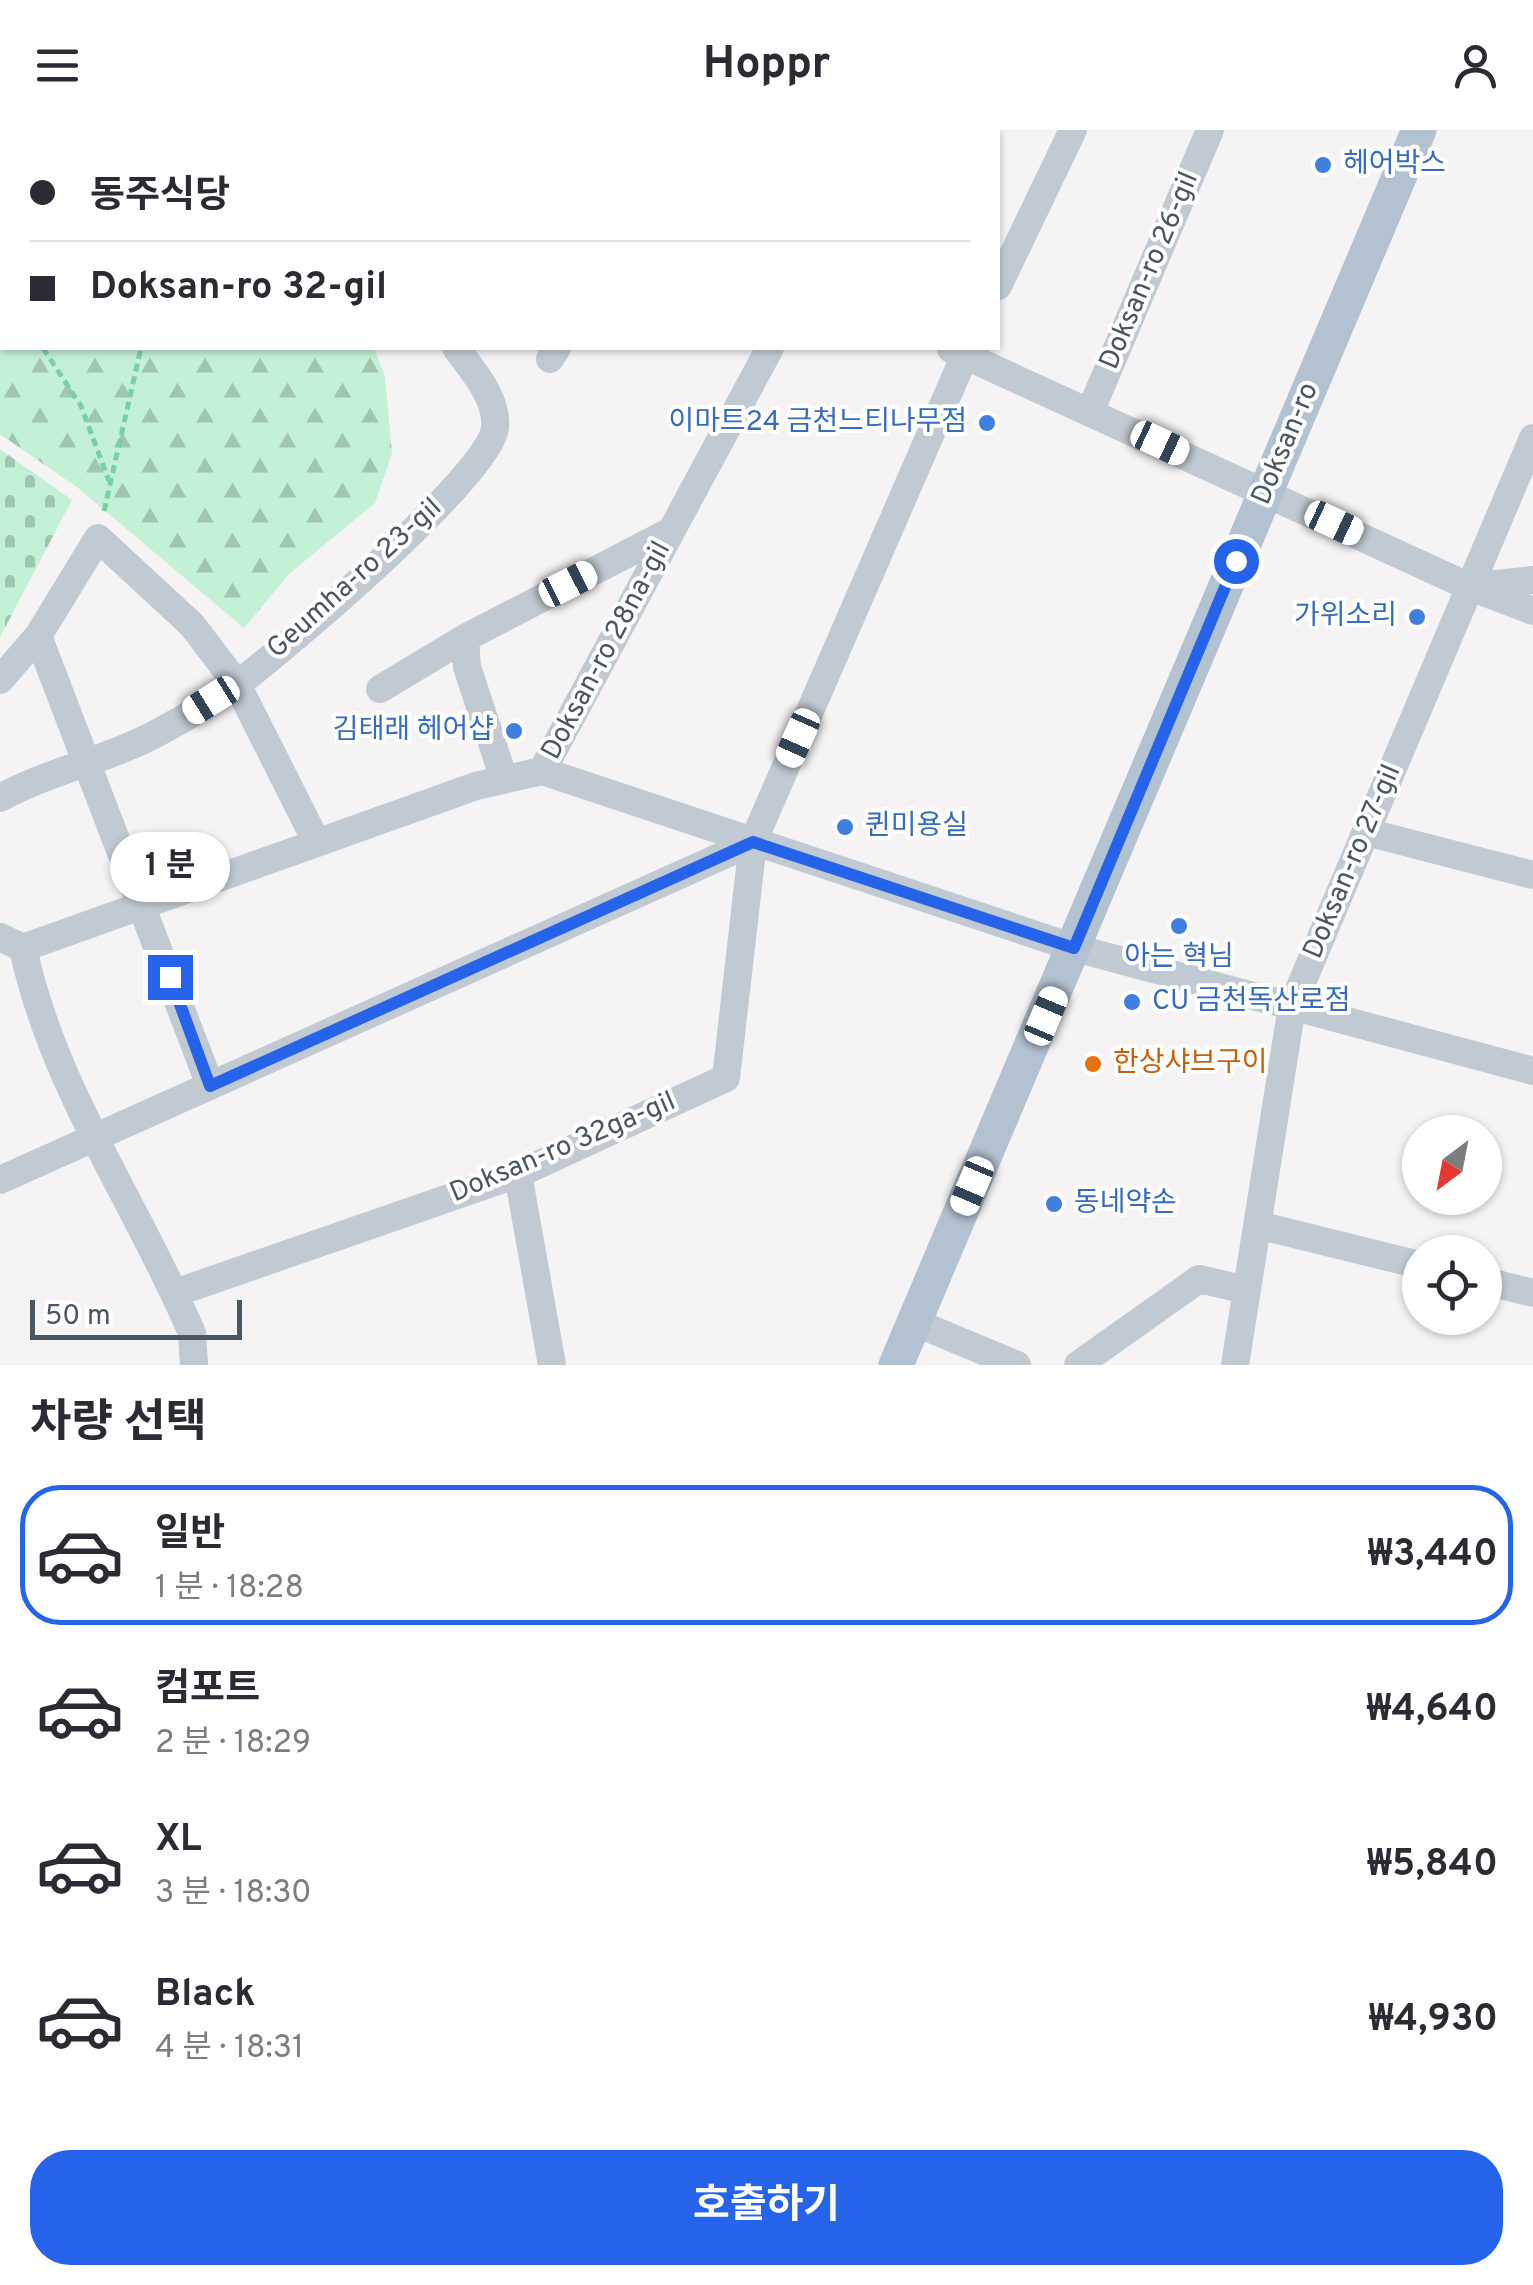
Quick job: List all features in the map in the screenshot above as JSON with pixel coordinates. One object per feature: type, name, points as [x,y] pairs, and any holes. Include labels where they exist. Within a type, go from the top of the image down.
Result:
[{"type":"main road","name":"Doksan-ro","points":[[896,1365],[1419,130]]},
{"type":"street","points":[[1000,282],[1073,130]]},
{"type":"street","name":"Doksan-ro 26-gil","points":[[1090,412],[1210,130]]},
{"type":"street","name":"Geumha-ro 23-gil","points":[[0,798],[159,732],[237,684],[317,618],[452,490],[490,447],[495,425],[490,400],[457,350]]},
{"type":"street","name":"Doksan-ro 28na-gil","points":[[542,771],[769,350]]},
{"type":"street","points":[[0,1180],[753,842],[960,350],[1470,586],[1533,611]]},
{"type":"street","name":"Doksan-ro 27-gil","points":[[1235,1365],[1292,1006],[1533,438]]},
{"type":"street","name":"Doksan-ro 28na-gil","points":[[380,689],[465,638],[671,531]]},
{"type":"street","points":[[0,680],[38,636],[98,538],[192,625],[237,684],[317,842]]},
{"type":"street","points":[[1470,586],[1533,580]]},
{"type":"street","points":[[38,636],[210,1086]]},
{"type":"street","points":[[465,638],[467,668],[504,779]]},
{"type":"street","points":[[194,1365],[192,1333],[175,1293],[93,1138],[12,942],[143,905],[504,779],[542,771],[1074,948],[1533,1071]]},
{"type":"street","points":[[1366,832],[1533,875]]},
{"type":"street","name":"Doksan-ro 32ga-gil","points":[[175,1293],[518,1174],[726,1078],[753,842]]},
{"type":"street","points":[[518,1174],[552,1365]]},
{"type":"street","points":[[1258,1224],[1402,1260]]},
{"type":"street","points":[[1078,1365],[1198,1278],[1247,1290]]},
{"type":"street","points":[[1502,1285],[1533,1293]]},
{"type":"street","points":[[914,1322],[1017,1365]]},
{"type":"path","points":[[44,350],[81,406],[110,484]]},
{"type":"path","points":[[98,538],[141,350]]},
{"type":"green space","points":[[0,350],[375,350],[385,377],[392,453],[375,503],[290,573],[244,628],[78,488],[0,434]]},
{"type":"green space","points":[[0,449],[72,500],[0,637]]},
{"type":"place","name":"헤어박스","points":[[1323,165]]},
{"type":"place","name":"이마트24 금천느티나무점","points":[[987,423]]},
{"type":"place","name":"가위소리","points":[[1417,617]]},
{"type":"place","name":"김태래 헤어샵","points":[[514,731]]},
{"type":"place","name":"퀸미용실","points":[[845,827]]},
{"type":"place","name":"아는 혁님","points":[[1179,926]]},
{"type":"place","name":"CU 금천독산로점","points":[[1132,1002]]},
{"type":"place","name":"한상샤브구이","points":[[1093,1064]]},
{"type":"place","name":"동네약손","points":[[1054,1204]]},
{"type":"route","points":[[170,977],[210,1086],[753,842],[1074,948],[1236,561]]}]
